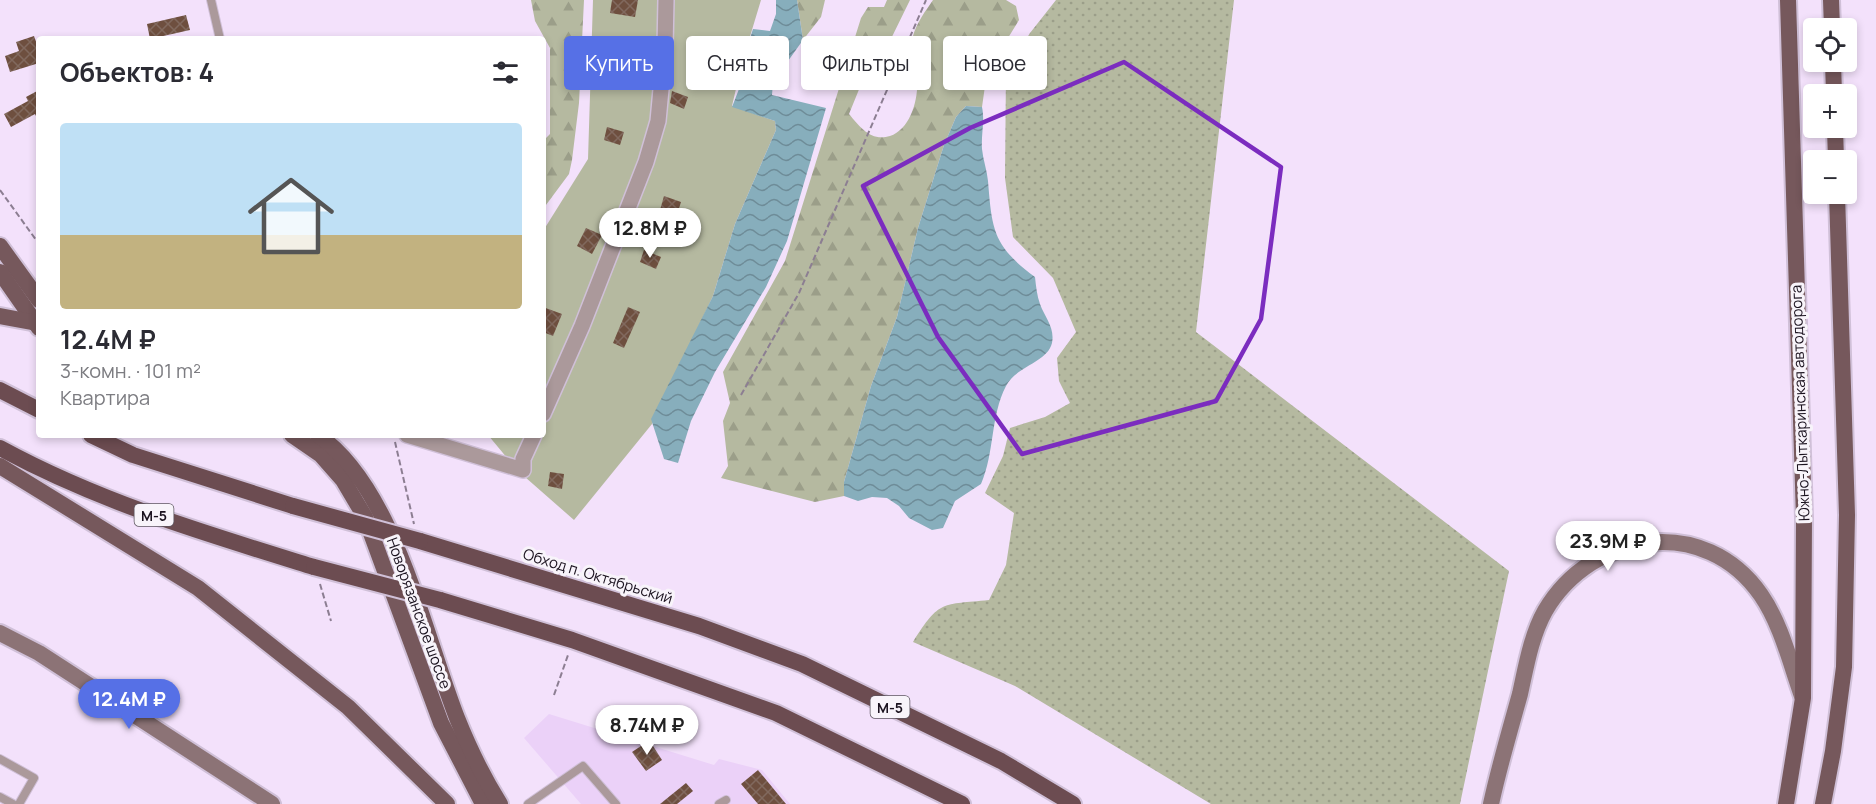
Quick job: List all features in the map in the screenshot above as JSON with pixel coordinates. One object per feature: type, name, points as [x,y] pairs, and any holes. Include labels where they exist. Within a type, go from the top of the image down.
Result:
[{"type":"highway","points":[[0,390],[36,408]]},
{"type":"highway","name":"Обход п. Октябрьский","points":[[97,438],[133,455],[293,506],[586,590],[699,626],[802,664],[1001,761],[1073,804]]},
{"type":"highway","name":"М-5","points":[[0,448],[116,502],[205,533],[314,567],[440,600],[572,640],[776,713],[962,804]]},
{"type":"main road","name":"Южно-Лыткаринская автодорога","points":[[1786,804],[1803,698],[1804,518],[1788,0]]},
{"type":"main road","points":[[1831,0],[1832,18]]},
{"type":"main road","points":[[1823,804],[1833,751],[1844,667],[1847,515],[1837,204]]},
{"type":"main road","points":[[0,246],[36,296]]},
{"type":"main road","points":[[0,272],[36,324]]},
{"type":"main road","points":[[0,316],[36,325]]},
{"type":"main road","points":[[296,438],[321,455],[344,480],[365,517],[441,723],[483,804]]},
{"type":"main road","name":"Новорязанское шоссе","points":[[322,438],[333,445],[358,474],[380,510],[430,639],[457,719],[500,804]]},
{"type":"main road","points":[[0,466],[198,588],[348,707],[447,804]]},
{"type":"main road","points":[[1491,804],[1532,647],[1545,612],[1565,583],[1591,561],[1624,545],[1655,541],[1683,544],[1715,555],[1740,572],[1761,594],[1775,621],[1803,698]]},
{"type":"main road","points":[[0,633],[49,659],[272,804]]},
{"type":"main road","points":[[1832,804],[1833,751]]},
{"type":"street","points":[[546,407],[582,326],[646,162],[658,121],[665,47],[666,0]]},
{"type":"street","points":[[417,438],[523,470],[523,459],[533,438]]},
{"type":"lane","points":[[211,0],[219,36]]},
{"type":"lane","points":[[0,759],[34,778],[19,804]]},
{"type":"lane","points":[[528,804],[583,766],[616,804]]},
{"type":"lane","points":[[0,797],[13,804]]},
{"type":"path","points":[[741,395],[799,293],[926,0]]},
{"type":"path","points":[[0,190],[36,240]]},
{"type":"path","points":[[394,438],[402,483],[420,541]]},
{"type":"path","points":[[314,567],[331,621]]},
{"type":"path","points":[[554,695],[572,640]]},
{"type":"highlighted area","points":[[1124,62],[1281,167],[1261,319],[1216,401],[1022,454],[938,337],[863,186],[970,128]]},
{"type":"shaded area","points":[[549,714],[714,765],[719,759],[762,770],[790,804],[581,804],[524,738]]},
{"type":"green space","points":[[531,0],[584,0],[582,36],[564,36],[564,90],[580,90],[572,160],[569,174],[546,205],[546,138],[550,134],[550,48],[546,36],[543,36],[535,21]]},
{"type":"green space","points":[[593,0],[761,0],[750,36],[686,36],[686,90],[736,90],[732,106],[775,121],[776,130],[735,224],[713,296],[652,424],[574,520],[517,470],[490,438],[546,438],[546,226],[588,159],[590,90],[674,90],[674,36],[592,36]]},
{"type":"green space","points":[[797,0],[825,0],[821,17],[806,36],[802,36]]},
{"type":"green space","points":[[887,0],[910,0],[892,36],[855,36],[861,18],[868,7],[884,7]]},
{"type":"green space","points":[[933,0],[1006,0],[1016,6],[1019,20],[1009,36],[943,36],[943,90],[984,90],[982,107],[966,106],[956,117],[944,145],[918,228],[897,317],[871,386],[844,482],[844,496],[815,502],[721,478],[728,466],[723,421],[730,403],[723,372],[785,261],[838,90],[859,90],[849,114],[866,132],[877,137],[890,136],[903,127],[908,120],[915,103],[917,90],[931,90],[931,36],[913,36]]},
{"type":"green space","points":[[1056,0],[1234,0],[1196,332],[1509,571],[1460,804],[1211,804],[1015,686],[913,642],[930,618],[943,607],[989,600],[1006,565],[1014,513],[985,493],[1003,456],[1010,428],[1045,417],[1070,403],[1059,381],[1057,358],[1076,332],[1053,278],[1013,237],[1005,178],[1006,90],[1047,90],[1047,36],[1028,36]]},
{"type":"water","points":[[776,0],[797,0],[802,36],[801,43],[789,60],[789,36],[751,36],[753,29],[770,31],[776,14]]},
{"type":"water","points":[[739,90],[772,90],[772,95],[826,108],[787,241],[766,287],[715,372],[691,421],[678,463],[664,459],[651,419],[713,296],[735,224],[776,130],[775,121],[732,107]]},
{"type":"water","points":[[966,106],[982,107],[982,149],[991,212],[997,236],[1011,256],[1035,277],[1039,301],[1053,337],[1049,350],[1011,379],[1006,386],[997,410],[989,460],[981,484],[955,501],[943,528],[932,530],[909,518],[899,506],[887,498],[872,497],[858,501],[844,496],[844,482],[871,386],[897,317],[918,228],[944,145],[956,117]]},
{"type":"building","points":[[612,0],[638,0],[635,17],[610,13]]},
{"type":"building","points":[[186,15],[190,30],[163,36],[149,36],[147,24]]},
{"type":"building","points":[[34,36],[36,64],[10,72],[5,56],[19,51],[16,42]]},
{"type":"building","points":[[672,91],[688,97],[684,109],[670,103]]},
{"type":"building","points":[[36,92],[36,116],[35,114],[11,127],[4,114],[28,101],[26,97]]},
{"type":"building","points":[[607,127],[624,132],[620,145],[604,140]]},
{"type":"building","points":[[664,196],[681,202],[677,215],[660,210]]},
{"type":"building","points":[[586,228],[602,235],[592,254],[577,246]]},
{"type":"building","points":[[644,250],[661,257],[656,269],[640,262]]},
{"type":"building","points":[[628,307],[640,312],[624,348],[613,343]]},
{"type":"building","points":[[546,308],[562,314],[553,336],[546,333]]},
{"type":"building","points":[[550,472],[564,474],[562,489],[548,486]]},
{"type":"building","points":[[644,744],[653,746],[662,760],[646,771],[632,752]]},
{"type":"building","points":[[758,770],[786,804],[758,804],[741,784]]},
{"type":"building","points":[[686,783],[693,791],[677,804],[660,804]]}]
